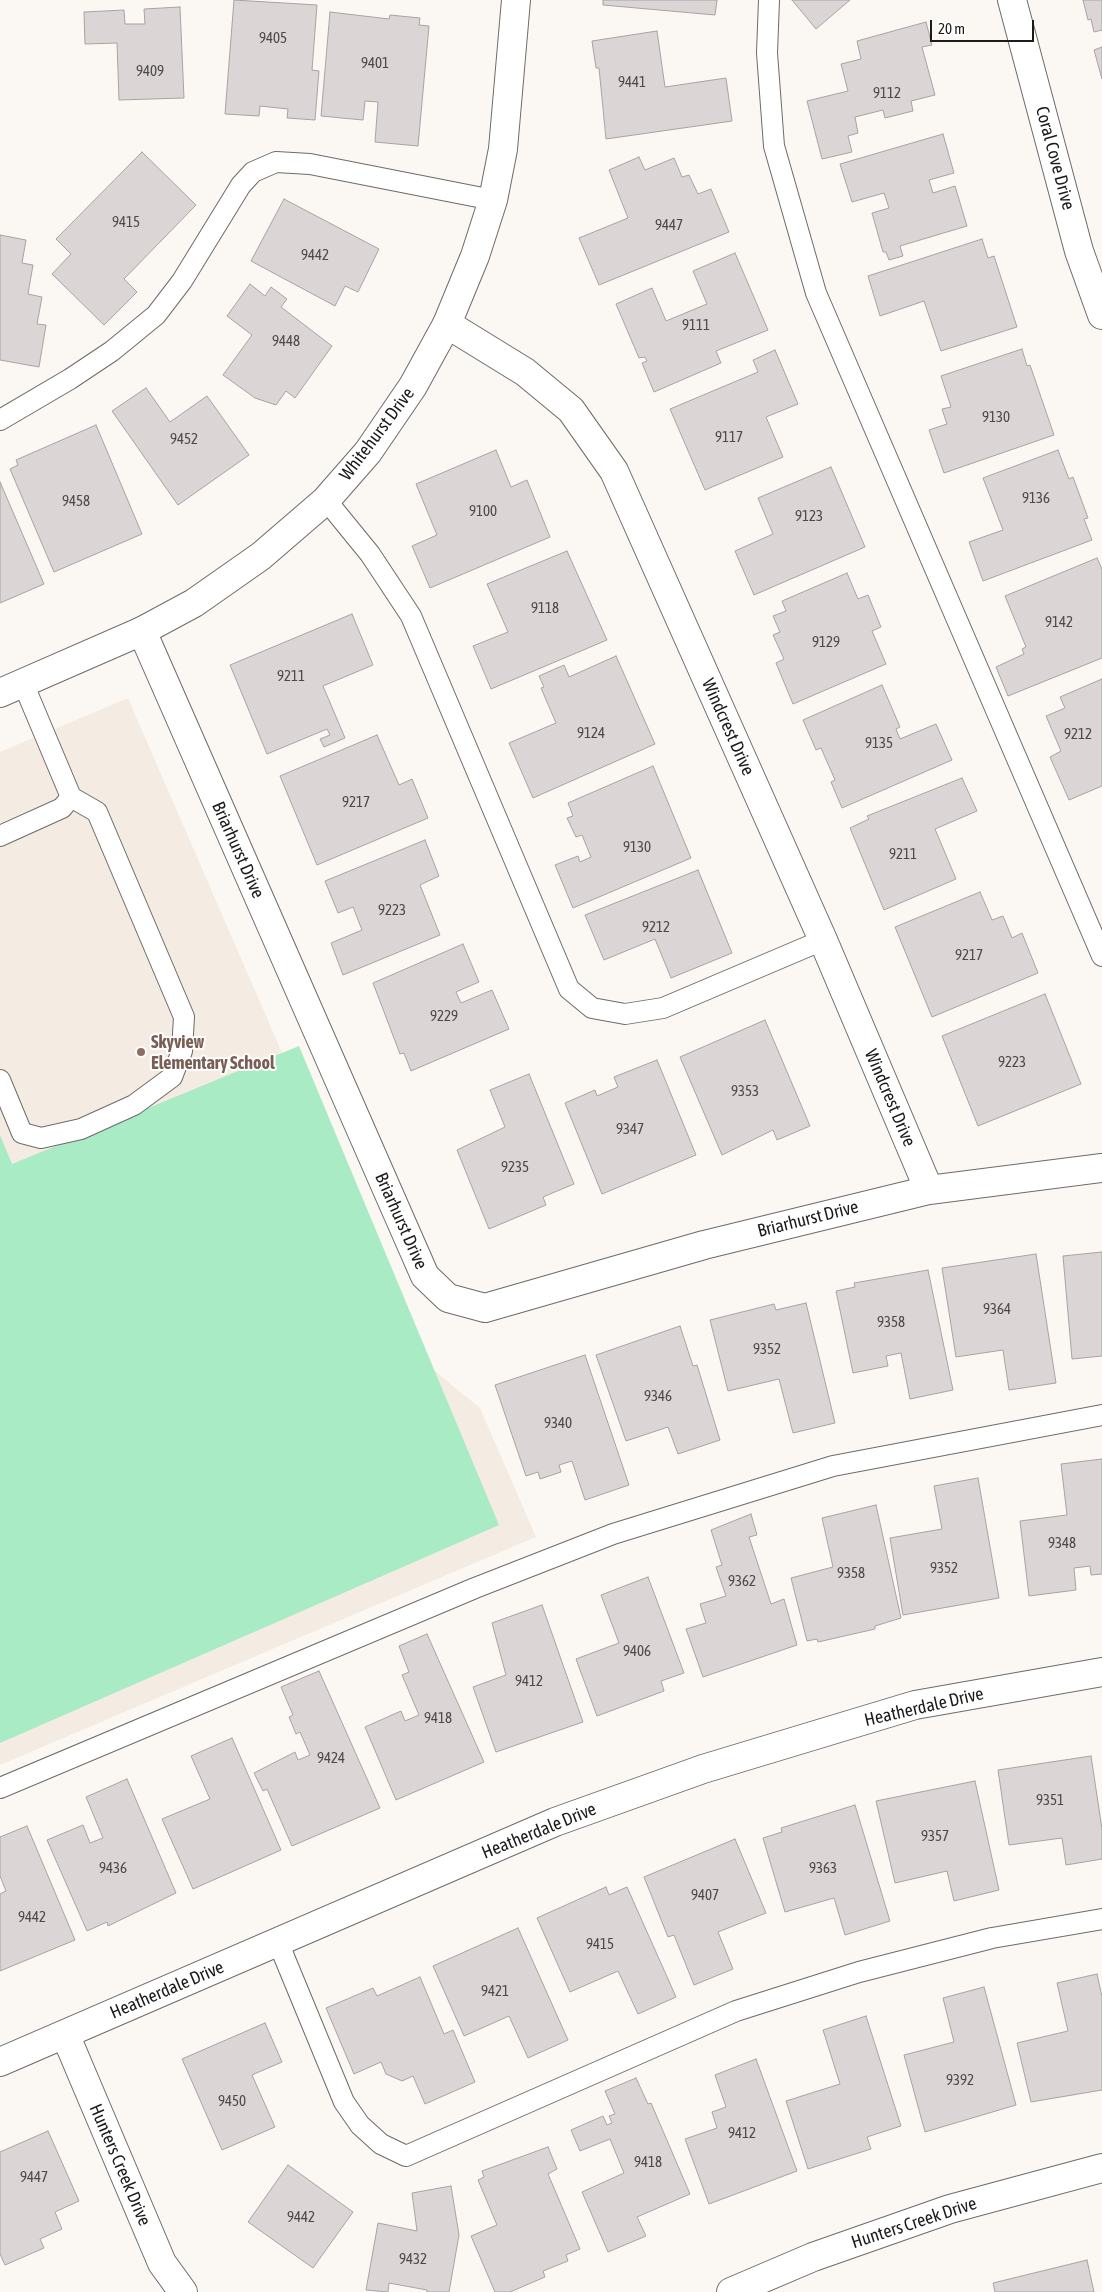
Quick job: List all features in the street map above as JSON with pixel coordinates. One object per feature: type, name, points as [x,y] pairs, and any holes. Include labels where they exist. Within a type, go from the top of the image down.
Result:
[{"type":"street","name":"Whitehurst Drive","points":[[12,688],[142,631],[194,603],[246,566],[326,500],[368,452],[413,386],[447,324],[475,256],[494,200],[503,149],[516,0]]},
{"type":"street","name":"Coral Cove Drive","points":[[1012,0],[1079,251],[1102,315]]},
{"type":"street","name":"Windcrest Drive","points":[[447,324],[525,372],[571,410],[614,471],[823,940],[929,1190]]},
{"type":"street","name":"Briarhurst Drive","points":[[142,631],[425,1276],[448,1298],[485,1308],[704,1245],[929,1190],[1102,1168]]},
{"type":"street","name":"Heatherdale Drive","points":[[0,2062],[555,1822],[703,1769],[915,1706],[1102,1672]]},
{"type":"street","name":"Hunters Creek Drive","points":[[65,2034],[162,2263],[183,2292]]},
{"type":"street","name":"Hunters Creek Drive","points":[[731,2292],[813,2257],[950,2209],[1102,2168]]},
{"type":"lane","points":[[769,0],[767,53],[774,146],[816,293],[1102,956]]},
{"type":"lane","points":[[0,420],[70,379],[112,351],[156,314],[182,281],[242,185],[253,172],[276,162],[310,164],[494,200]]},
{"type":"lane","points":[[326,500],[370,554],[411,616],[570,989],[592,1008],[625,1014],[663,1008],[823,940]]},
{"type":"lane","points":[[0,1080],[22,1133],[41,1138],[81,1129],[134,1105],[172,1077],[182,1051],[184,1017],[97,812],[71,797],[12,688]]},
{"type":"lane","points":[[0,836],[62,808],[71,797]]},
{"type":"lane","points":[[0,1788],[475,1588],[613,1534],[833,1466],[1102,1415]]},
{"type":"lane","points":[[278,1942],[344,2102],[360,2125],[381,2144],[406,2156],[736,2011],[878,1967],[992,1938],[1102,1919]]},
{"type":"shaded area","name":"Skyview Elementary School","points":[[128,698],[412,1352],[480,1408],[536,1537],[0,1765],[0,752]]},
{"type":"green space","name":"Skyview Elementary School","points":[[299,1046],[499,1525],[0,1743],[0,1135],[12,1164]]},
{"type":"building","points":[[234,0],[317,5],[312,70],[319,71],[315,120],[287,118],[288,109],[260,106],[259,116],[225,114]]},
{"type":"building","points":[[603,0],[717,0],[715,15],[603,5]]},
{"type":"building","points":[[792,0],[850,0],[816,29]]},
{"type":"building","points":[[1083,0],[1102,0],[1102,30],[1094,32],[1091,19],[1088,20]]},
{"type":"building","points":[[180,7],[184,98],[119,100],[117,43],[85,44],[84,12],[124,10],[125,24],[145,24],[144,9]]},
{"type":"building","points":[[330,12],[389,19],[390,15],[420,18],[419,25],[429,26],[418,146],[375,142],[378,102],[365,101],[363,120],[321,116]]},
{"type":"building","points":[[926,22],[932,45],[922,47],[935,95],[911,101],[913,111],[885,118],[883,110],[855,117],[858,133],[848,136],[852,152],[822,159],[807,101],[848,91],[841,64],[861,59],[857,41]]},
{"type":"building","points":[[657,31],[665,87],[726,78],[732,121],[606,139],[599,68],[596,68],[592,41]]},
{"type":"building","points":[[1102,47],[1102,79],[1094,50]]},
{"type":"building","points":[[943,134],[954,173],[929,180],[933,193],[955,186],[967,226],[900,246],[903,256],[889,260],[886,252],[883,252],[872,213],[889,208],[884,193],[852,202],[840,164]]},
{"type":"building","points":[[142,152],[196,205],[124,279],[137,292],[104,325],[52,274],[71,254],[56,239]]},
{"type":"building","points":[[639,157],[645,170],[674,158],[682,177],[689,175],[698,194],[711,189],[729,232],[599,285],[579,238],[628,218],[609,170]]},
{"type":"building","points":[[284,199],[379,249],[358,292],[345,286],[335,306],[251,261]]},
{"type":"building","points":[[0,235],[26,240],[22,263],[33,265],[28,294],[42,297],[37,324],[46,325],[39,367],[0,360]]},
{"type":"building","points":[[982,239],[988,258],[994,256],[1017,327],[941,351],[924,301],[880,316],[868,276]]},
{"type":"building","points":[[735,253],[768,330],[716,351],[721,363],[654,392],[642,363],[647,361],[645,357],[639,358],[616,304],[652,288],[666,321],[707,304],[693,271]]},
{"type":"building","points":[[250,284],[265,296],[271,287],[287,299],[281,307],[332,346],[295,398],[286,391],[276,405],[255,398],[223,375],[252,335],[227,316]]},
{"type":"building","points":[[1022,349],[1027,366],[1030,365],[1054,435],[944,473],[929,430],[947,424],[942,409],[951,407],[941,376]]},
{"type":"building","points":[[775,350],[798,404],[766,417],[783,457],[705,490],[670,409],[758,372],[753,360]]},
{"type":"building","points":[[146,388],[170,422],[207,396],[249,455],[178,505],[112,411]]},
{"type":"building","points":[[96,425],[142,534],[54,572],[10,469],[18,465],[16,460]]},
{"type":"building","points":[[496,450],[511,487],[527,480],[550,537],[430,588],[412,546],[437,535],[416,484]]},
{"type":"building","points":[[1058,450],[1069,479],[1073,477],[1088,518],[1084,519],[1092,540],[983,581],[969,542],[1003,530],[983,478]]},
{"type":"building","points":[[831,467],[865,547],[754,595],[735,551],[773,534],[758,498]]},
{"type":"building","points":[[0,482],[44,584],[0,603]]},
{"type":"building","points":[[567,551],[607,640],[491,689],[473,646],[508,632],[487,584]]},
{"type":"building","points":[[1097,558],[1102,569],[1102,658],[1008,696],[996,667],[1024,654],[1022,649],[1026,647],[1005,596]]},
{"type":"building","points":[[847,573],[858,599],[868,595],[881,627],[872,631],[886,664],[793,704],[776,663],[784,659],[773,635],[780,632],[773,616],[786,611],[782,601]]},
{"type":"building","points":[[352,614],[373,665],[323,686],[345,738],[324,747],[320,739],[330,735],[327,729],[267,754],[230,665]]},
{"type":"building","points":[[616,656],[655,744],[533,798],[509,743],[556,723],[541,688],[544,687],[539,676],[564,665],[569,677]]},
{"type":"building","points":[[1102,679],[1102,786],[1069,800],[1050,757],[1061,751],[1046,716],[1065,708],[1060,697]]},
{"type":"building","points":[[882,685],[900,727],[896,729],[900,739],[936,724],[952,760],[842,808],[831,782],[835,780],[821,748],[816,750],[803,720]]},
{"type":"building","points":[[377,735],[399,785],[412,779],[428,818],[317,865],[280,776]]},
{"type":"building","points":[[653,766],[691,858],[573,908],[555,865],[578,856],[580,862],[591,857],[582,835],[576,837],[567,818],[573,816],[568,803]]},
{"type":"building","points":[[962,778],[977,811],[935,829],[956,879],[884,910],[850,828],[869,819],[867,816]]},
{"type":"building","points":[[425,840],[439,876],[420,885],[440,935],[343,975],[331,943],[362,930],[353,907],[338,913],[325,881]]},
{"type":"building","points":[[698,870],[732,953],[671,978],[655,939],[604,960],[585,915]]},
{"type":"building","points":[[980,892],[992,920],[1003,916],[1012,938],[1022,933],[1038,973],[932,1017],[895,927]]},
{"type":"building","points":[[463,944],[479,982],[456,992],[461,1003],[492,990],[509,1029],[411,1071],[404,1053],[400,1054],[373,983]]},
{"type":"building","points":[[1045,994],[1081,1084],[978,1126],[942,1036]]},
{"type":"building","points":[[765,1020],[810,1126],[777,1140],[773,1130],[722,1155],[680,1057]]},
{"type":"building","points":[[657,1060],[696,1155],[602,1194],[565,1103],[595,1090],[597,1096],[618,1087],[614,1077]]},
{"type":"building","points":[[529,1074],[574,1184],[543,1197],[546,1205],[489,1229],[457,1150],[505,1127],[490,1090]]},
{"type":"building","points":[[1102,1252],[1102,1356],[1072,1359],[1063,1256]]},
{"type":"building","points":[[1036,1254],[1056,1383],[1009,1390],[1003,1350],[956,1357],[942,1268]]},
{"type":"building","points":[[928,1270],[953,1390],[910,1399],[901,1353],[886,1356],[888,1366],[853,1373],[836,1291],[855,1287],[854,1283]]},
{"type":"building","points":[[806,1303],[835,1423],[793,1433],[779,1379],[728,1391],[710,1320],[774,1304],[776,1310]]},
{"type":"building","points":[[680,1326],[693,1366],[697,1365],[720,1440],[678,1454],[668,1427],[626,1441],[596,1355]]},
{"type":"building","points":[[585,1355],[629,1485],[585,1500],[572,1461],[559,1465],[561,1472],[540,1479],[538,1472],[526,1476],[495,1385]]},
{"type":"building","points":[[1102,1459],[1102,1574],[1091,1575],[1090,1566],[1074,1568],[1076,1590],[1029,1596],[1020,1521],[1067,1515],[1061,1464]]},
{"type":"building","points":[[978,1478],[999,1598],[903,1615],[890,1538],[942,1529],[934,1486]]},
{"type":"building","points":[[876,1505],[901,1618],[875,1626],[875,1629],[818,1642],[817,1639],[807,1641],[791,1578],[833,1567],[822,1518]]},
{"type":"building","points":[[751,1514],[757,1535],[749,1537],[771,1604],[784,1599],[797,1645],[703,1677],[686,1629],[706,1623],[700,1604],[726,1596],[716,1567],[722,1565],[711,1530]]},
{"type":"building","points":[[648,1577],[684,1673],[661,1681],[664,1691],[597,1716],[576,1659],[619,1643],[601,1595]]},
{"type":"building","points":[[542,1605],[583,1722],[496,1752],[473,1687],[506,1675],[492,1623]]},
{"type":"building","points":[[427,1634],[484,1762],[396,1800],[365,1727],[401,1711],[405,1721],[419,1715],[402,1675],[409,1672],[399,1646]]},
{"type":"building","points":[[319,1671],[380,1808],[292,1846],[267,1789],[263,1791],[254,1773],[295,1752],[298,1760],[310,1755],[300,1732],[296,1734],[289,1717],[293,1715],[281,1687]]},
{"type":"building","points":[[232,1738],[281,1850],[193,1889],[162,1819],[210,1799],[191,1756]]},
{"type":"building","points":[[1091,1756],[1102,1829],[1102,1859],[1066,1865],[1062,1838],[1009,1845],[998,1770]]},
{"type":"building","points":[[127,1779],[176,1893],[108,1926],[107,1922],[87,1931],[47,1840],[83,1825],[90,1843],[103,1838],[86,1797]]},
{"type":"building","points":[[975,1781],[999,1890],[954,1901],[947,1871],[895,1883],[876,1801]]},
{"type":"building","points":[[855,1805],[890,1921],[845,1935],[834,1898],[785,1912],[763,1838],[782,1832],[781,1828]]},
{"type":"building","points":[[27,1826],[75,1940],[0,1971],[0,1894],[6,1891],[0,1876],[0,1837]]},
{"type":"building","points":[[735,1839],[766,1913],[718,1932],[733,1969],[694,1985],[674,1935],[668,1937],[644,1877]]},
{"type":"building","points":[[606,1887],[609,1895],[627,1887],[676,1997],[638,2014],[618,1971],[570,1992],[537,1918]]},
{"type":"building","points":[[518,1928],[568,2040],[528,2058],[509,2016],[464,2036],[433,1966]]},
{"type":"building","points":[[1097,1974],[1102,1997],[1102,2090],[1031,2102],[1017,2043],[1068,2031],[1057,1983]]},
{"type":"building","points":[[420,1977],[444,2034],[453,2030],[475,2082],[425,2104],[413,2076],[402,2081],[386,2074],[381,2062],[354,2074],[326,2008],[373,1988],[377,1996]]},
{"type":"building","points":[[984,1987],[1016,2105],[925,2132],[904,2055],[954,2042],[943,1998]]},
{"type":"building","points":[[866,2016],[901,2126],[867,2137],[871,2149],[808,2169],[786,2101],[840,2084],[823,2030]]},
{"type":"building","points":[[265,2023],[282,2062],[252,2075],[275,2127],[222,2150],[182,2059]]},
{"type":"building","points":[[756,2059],[797,2171],[709,2204],[685,2139],[717,2128],[712,2112],[726,2107],[715,2075]]},
{"type":"building","points":[[636,2078],[648,2104],[651,2103],[690,2194],[637,2217],[646,2236],[608,2252],[582,2192],[624,2173],[610,2139],[580,2151],[571,2130],[603,2116],[607,2125],[612,2123],[609,2116],[615,2114],[605,2091]]},
{"type":"building","points":[[48,2131],[79,2201],[55,2212],[62,2229],[40,2239],[44,2248],[5,2265],[0,2254],[0,2152]]},
{"type":"building","points":[[548,2147],[557,2169],[548,2174],[580,2249],[566,2255],[568,2261],[543,2271],[545,2277],[510,2292],[495,2292],[471,2236],[497,2225],[478,2180],[484,2177],[482,2171]]},
{"type":"building","points":[[288,2165],[353,2212],[313,2268],[248,2222]]},
{"type":"building","points":[[451,2186],[459,2235],[449,2292],[427,2292],[427,2290],[389,2283],[388,2292],[366,2290],[378,2223],[417,2231],[412,2193]]},
{"type":"building","points":[[1087,2260],[1094,2292],[995,2292],[993,2283]]},
{"type":"place","name":"Skyview Elementary School","points":[[141,1052]]}]
